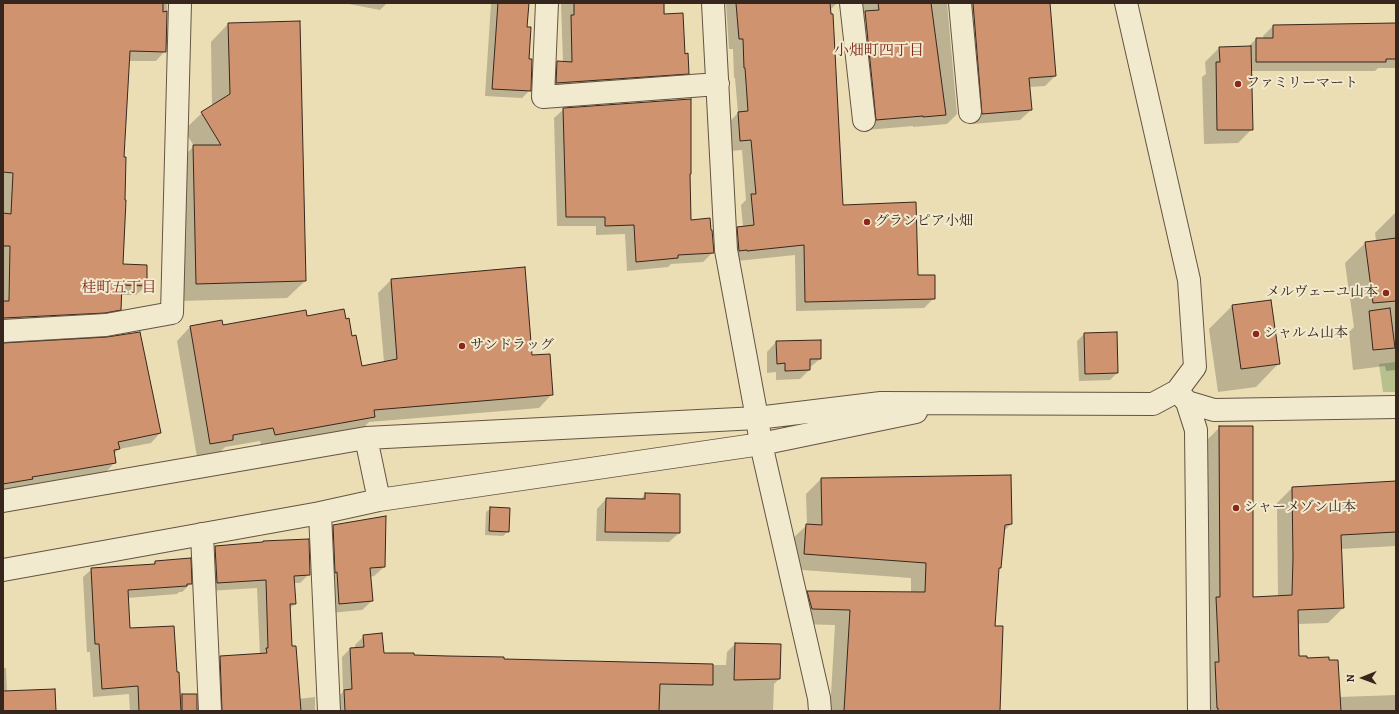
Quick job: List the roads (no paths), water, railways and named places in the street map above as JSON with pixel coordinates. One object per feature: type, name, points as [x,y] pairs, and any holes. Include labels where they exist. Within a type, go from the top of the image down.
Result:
[{"type":"street","points":[[3,330],[106,326],[172,313],[180,3]]},
{"type":"street","points":[[547,3],[543,96],[718,84]]},
{"type":"street","points":[[713,3],[726,250],[757,418],[760,444],[819,698],[820,711]]},
{"type":"street","points":[[851,3],[864,120]]},
{"type":"street","points":[[960,3],[970,112]]},
{"type":"street","points":[[1126,3],[1189,280],[1195,367],[1182,396],[1196,430],[1199,711]]},
{"type":"street","points":[[3,501],[366,438],[757,418],[881,403],[1153,404],[1182,396],[1214,410],[1396,407]]},
{"type":"street","points":[[3,570],[320,513],[379,500],[760,444],[958,404]]},
{"type":"street","points":[[366,438],[379,500]]},
{"type":"street","points":[[320,513],[329,711]]},
{"type":"street","points":[[202,534],[210,711]]},
{"type":"place","name":"ファミリーマート","points":[[1238,84]]},
{"type":"place","name":"グランピア小畑","points":[[867,222]]},
{"type":"place","name":"メルヴェーユ山本","points":[[1386,293]]},
{"type":"place","name":"シャルム山本","points":[[1256,334]]},
{"type":"place","name":"サンドラッグ","points":[[462,346]]},
{"type":"place","name":"シャーメゾン山本","points":[[1236,508]]},
{"type":"district","name":"小畑町四丁目","points":[[879,51]]},
{"type":"district","name":"桂町五丁目","points":[[119,288]]}]
